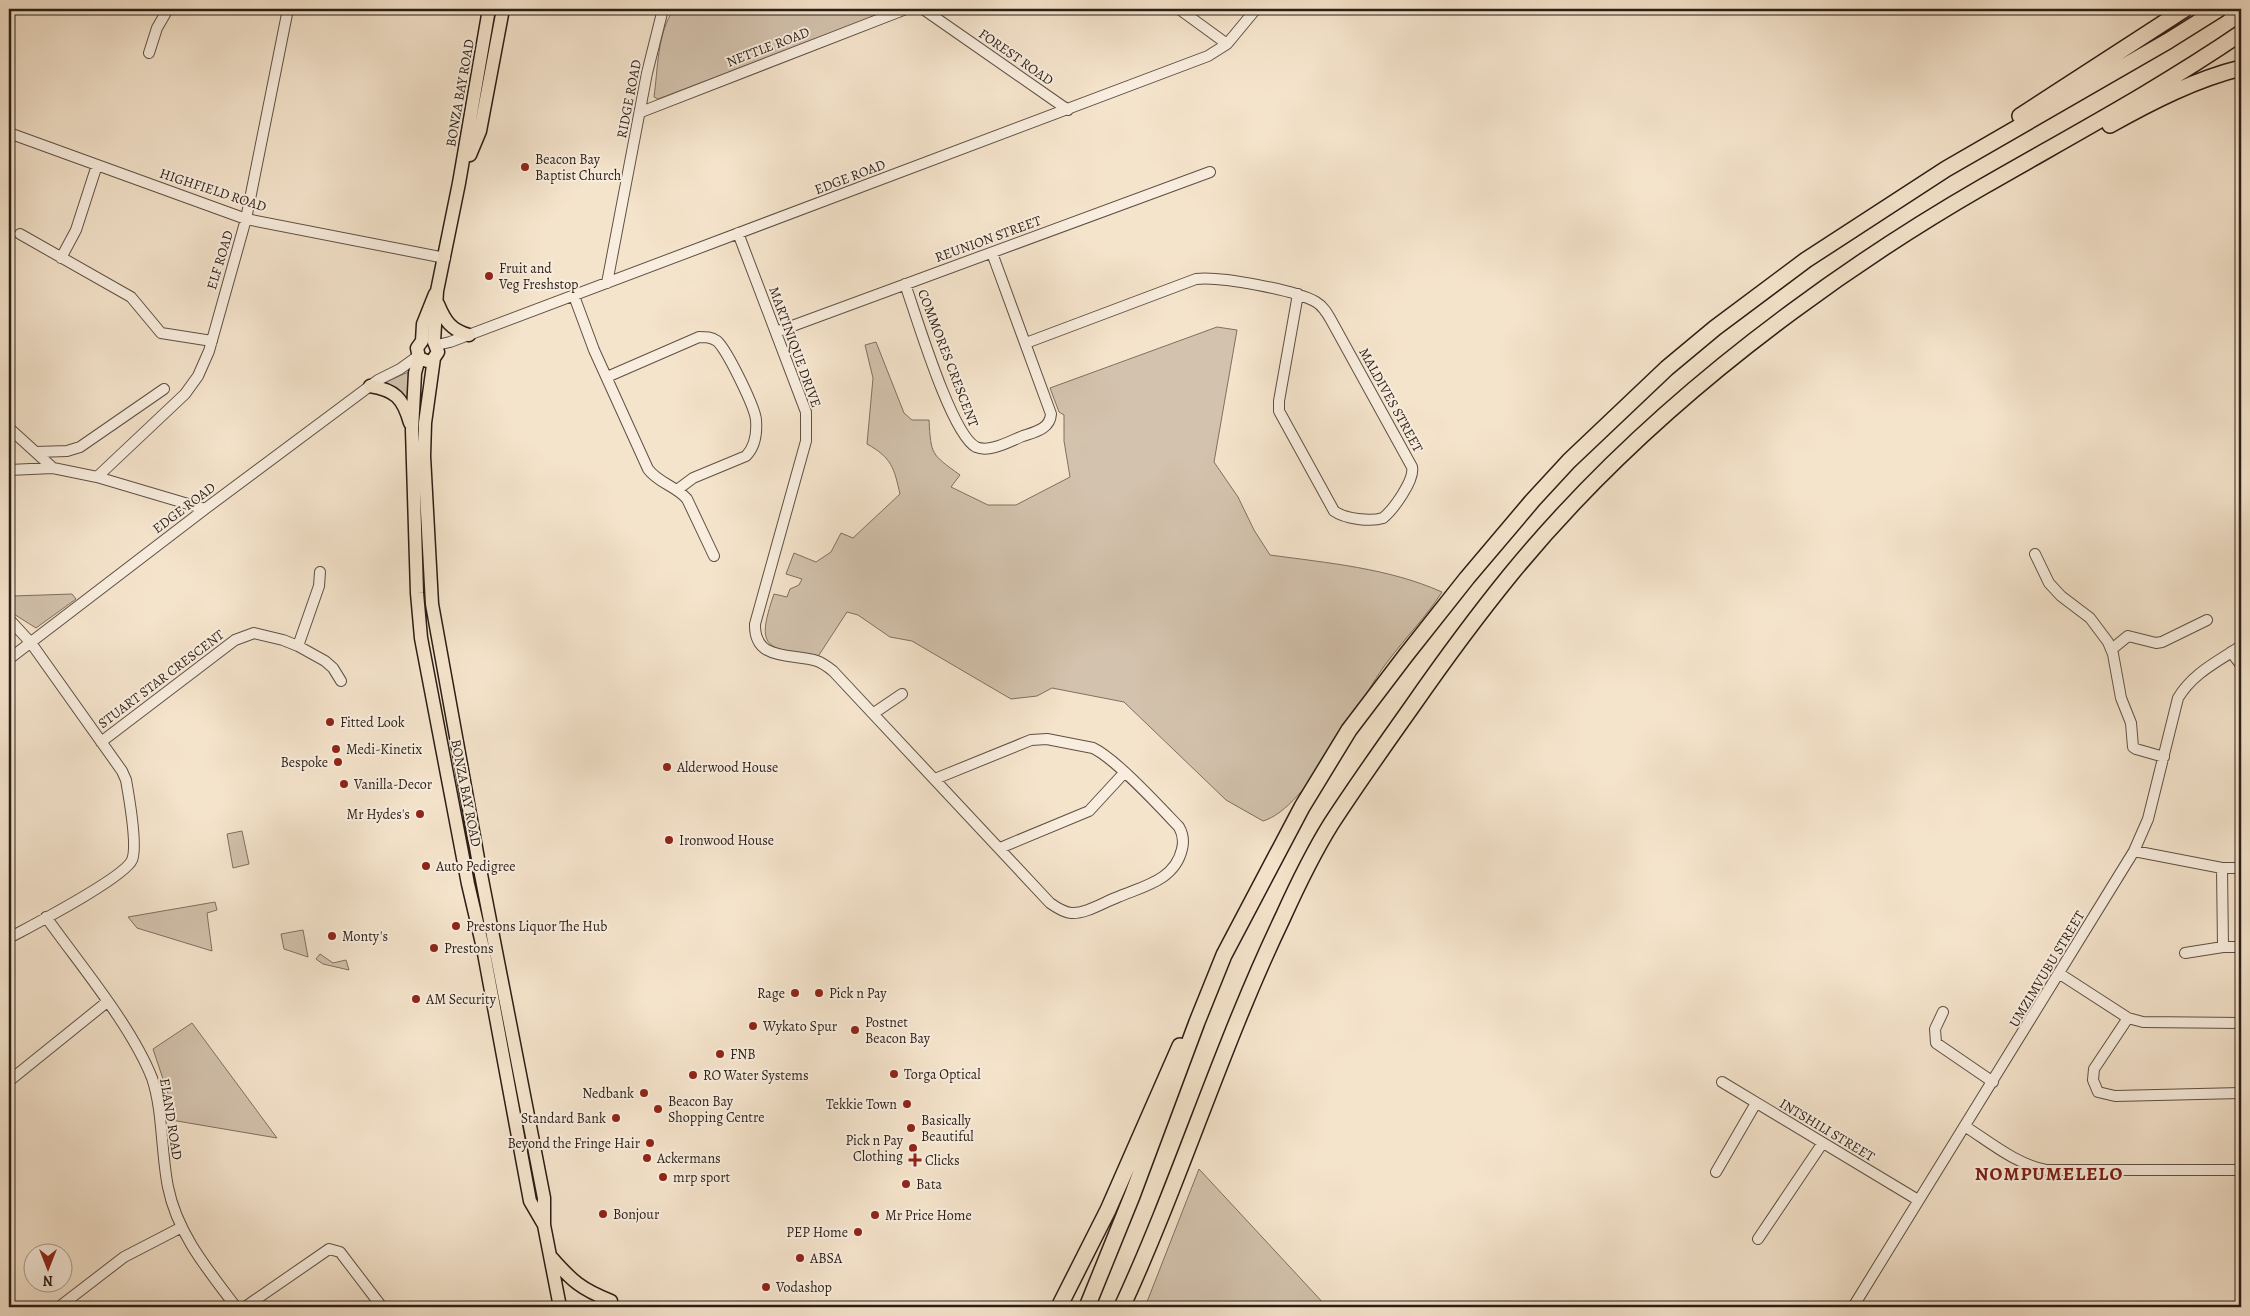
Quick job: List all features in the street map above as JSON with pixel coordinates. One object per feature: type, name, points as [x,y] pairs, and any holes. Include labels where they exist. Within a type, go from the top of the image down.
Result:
[{"type":"highway","points":[[1946,169],[1993,134],[2185,9]]},
{"type":"highway","points":[[1087,1307],[1161,1123],[1197,1022],[1224,954],[1255,892],[1302,807],[1349,730],[1467,578],[1533,500],[1611,419],[1715,328],[1806,260],[1946,169],[2168,41],[2219,9]]},
{"type":"highway","points":[[1122,1307],[1230,1037],[1284,914],[1329,828],[1430,681],[1513,572],[1577,500],[1640,437],[1739,352],[1876,252],[1985,185],[2154,89],[2241,33]]},
{"type":"highway","points":[[1876,252],[1924,230],[2114,123],[2175,92],[2225,72],[2241,68]]},
{"type":"highway","points":[[1059,1307],[1108,1210],[1171,1063],[1182,1041],[1197,1022]]},
{"type":"main road","name":"BONZA BAY ROAD","points":[[489,9],[459,183],[437,296],[423,324],[424,348],[427,361],[434,358],[425,423],[424,456],[432,604],[479,864],[544,1198],[544,1225],[560,1307]]},
{"type":"main road","name":"BONZA BAY ROAD","points":[[459,183],[480,131],[503,9]]},
{"type":"main road","points":[[437,296],[444,318],[450,326],[459,332],[469,335]]},
{"type":"main road","name":"BONZA BAY ROAD","points":[[424,348],[415,373],[412,430],[417,593],[421,638],[468,884],[484,948],[530,1201],[544,1225]]},
{"type":"main road","points":[[374,383],[395,394],[405,408],[412,430]]},
{"type":"main road","points":[[550,1255],[574,1283],[603,1304]]},
{"type":"street","points":[[149,52],[157,28],[168,9]]},
{"type":"street","name":"ELF ROAD","points":[[98,477],[186,394],[201,370],[212,341],[246,219],[288,9]]},
{"type":"street","name":"RIDGE ROAD","points":[[607,283],[647,73],[663,9]]},
{"type":"street","name":"NETTLE ROAD","points":[[641,112],[906,9]]},
{"type":"street","name":"FOREST ROAD","points":[[923,9],[1068,110]]},
{"type":"street","points":[[1179,9],[1227,44]]},
{"type":"street","name":"EDGE ROAD","points":[[9,659],[205,508],[374,383],[400,369],[424,348],[469,335],[574,296],[1208,56],[1227,44],[1256,9]]},
{"type":"street","name":"HIGHFIELD ROAD","points":[[9,133],[246,219],[444,258]]},
{"type":"street","points":[[61,258],[76,230],[97,165]]},
{"type":"street","name":"REUNION STREET","points":[[776,332],[1210,172]]},
{"type":"street","name":"MARTINIQUE DRIVE","points":[[738,233],[806,412],[807,434],[766,587],[754,624],[756,638],[761,645],[774,653],[814,660],[824,664],[874,713],[1050,903],[1060,910],[1070,913],[1088,909],[1165,877],[1177,865],[1183,844],[1182,832],[1124,773]]},
{"type":"street","points":[[20,234],[131,297],[161,333],[212,341]]},
{"type":"street","name":"COMMORES CRESCENT","points":[[905,284],[955,421],[962,434],[976,447],[990,448],[1016,439],[1040,430],[1051,419],[1051,411],[992,253]]},
{"type":"street","name":"MALDIVES STREET","points":[[1026,343],[1196,279],[1222,279],[1298,294],[1316,302],[1326,312],[1412,467],[1412,479],[1383,518],[1366,519],[1340,515],[1334,511],[1280,411],[1282,383],[1298,294]]},
{"type":"street","points":[[574,296],[594,350],[648,469],[657,479],[683,494],[691,506],[714,556]]},
{"type":"street","points":[[606,376],[699,337],[709,337],[716,340],[727,353],[755,415],[756,428],[751,451],[746,456],[693,478],[677,490]]},
{"type":"street","points":[[36,452],[67,451],[91,442],[164,389]]},
{"type":"street","points":[[9,428],[53,468]]},
{"type":"street","points":[[9,470],[53,468],[98,477],[205,508]]},
{"type":"street","points":[[2035,554],[2049,583],[2061,596],[2090,618],[2112,649],[2121,698],[2130,723],[2133,747],[2164,757]]},
{"type":"street","points":[[298,646],[319,586],[320,572]]},
{"type":"street","points":[[9,619],[31,643],[126,780],[134,848],[131,862],[116,876],[9,938]]},
{"type":"street","points":[[2112,649],[2128,636],[2159,643],[2207,620]]},
{"type":"street","name":"STUART STAR CRESCENT","points":[[101,742],[240,638],[254,633],[263,634],[298,646],[333,668],[341,681]]},
{"type":"street","name":"UMZIMVUBU STREET","points":[[1853,1307],[1918,1200],[1994,1082],[2134,851],[2148,819],[2178,698],[2185,686],[2196,675],[2241,646]]},
{"type":"street","points":[[2231,652],[2241,665]]},
{"type":"street","points":[[874,713],[902,694]]},
{"type":"street","points":[[935,779],[1024,742],[1040,738],[1093,748],[1100,751],[1124,773],[1089,811],[1000,848]]},
{"type":"street","points":[[2134,851],[2222,868],[2241,868]]},
{"type":"street","points":[[2222,868],[2223,947]]},
{"type":"street","name":"ELAND ROAD","points":[[46,917],[138,1048],[152,1080],[157,1098],[168,1187],[182,1227],[192,1248],[236,1307]]},
{"type":"street","points":[[2185,953],[2241,946]]},
{"type":"street","points":[[2060,974],[2128,1018],[2143,1022],[2241,1023]]},
{"type":"street","points":[[9,1081],[107,1002]]},
{"type":"street","points":[[1943,1012],[1935,1029],[1936,1044],[1994,1082]]},
{"type":"street","points":[[2128,1018],[2094,1070],[2093,1080],[2098,1092],[2115,1096],[2241,1093]]},
{"type":"street","name":"INTSHILI STREET","points":[[1722,1082],[1822,1144],[1918,1200]]},
{"type":"street","points":[[1716,1172],[1756,1103]]},
{"type":"street","points":[[1966,1127],[2012,1157],[2032,1167],[2046,1170],[2241,1170]]},
{"type":"street","points":[[1758,1239],[1822,1144]]},
{"type":"street","points":[[59,1307],[124,1257],[182,1227]]},
{"type":"street","points":[[245,1307],[329,1249],[340,1252],[382,1307]]},
{"type":"shaded area","points":[[674,9],[894,9],[658,99],[654,97],[659,51],[664,29]]},
{"type":"shaded area","points":[[1217,327],[1237,330],[1214,462],[1238,497],[1254,530],[1270,555],[1358,567],[1400,577],[1442,592],[1388,661],[1314,775],[1297,796],[1280,812],[1263,821],[1226,800],[1124,702],[1052,688],[1037,696],[1011,699],[912,641],[890,637],[858,615],[847,612],[817,658],[776,648],[769,643],[766,636],[766,626],[774,594],[787,597],[790,589],[799,585],[802,579],[786,574],[794,553],[816,562],[831,552],[841,533],[853,538],[900,494],[891,464],[882,454],[867,444],[873,378],[865,345],[876,342],[904,413],[912,420],[929,420],[934,453],[960,475],[951,487],[988,505],[1016,505],[1070,477],[1064,441],[1064,415],[1059,412],[1050,388]]},
{"type":"shaded area","points":[[410,373],[408,397],[406,399],[394,386],[385,386],[384,383]]},
{"type":"shaded area","points":[[72,594],[76,599],[36,628],[9,611],[9,603],[13,596]]},
{"type":"shaded area","points":[[242,831],[249,864],[233,868],[227,834]]},
{"type":"shaded area","points":[[215,902],[217,910],[207,913],[212,951],[137,928],[128,917]]},
{"type":"shaded area","points":[[303,930],[308,957],[284,949],[281,934]]},
{"type":"shaded area","points":[[320,954],[333,963],[346,960],[349,970],[323,964],[316,959]]},
{"type":"shaded area","points":[[192,1023],[277,1138],[171,1120],[168,1094],[153,1049]]},
{"type":"shaded area","points":[[1199,1169],[1327,1307],[1145,1307]]},
{"type":"place","name":"Beacon Bay Baptist Church","points":[[525,167]]},
{"type":"place","name":"Fruit and Veg Freshstop","points":[[489,276]]},
{"type":"place","name":"Fitted Look","points":[[330,722]]},
{"type":"place","name":"Medi-Kinetix","points":[[336,749]]},
{"type":"place","name":"Bespoke","points":[[338,762]]},
{"type":"place","name":"Alderwood House","points":[[667,767]]},
{"type":"place","name":"Vanilla-Decor","points":[[344,784]]},
{"type":"place","name":"Mr Hydes's","points":[[420,814]]},
{"type":"place","name":"Ironwood House","points":[[669,840]]},
{"type":"place","name":"Auto Pedigree","points":[[426,866]]},
{"type":"place","name":"Prestons Liquor The Hub","points":[[456,926]]},
{"type":"place","name":"Monty's","points":[[332,936]]},
{"type":"place","name":"Prestons","points":[[434,948]]},
{"type":"place","name":"Rage","points":[[795,993]]},
{"type":"place","name":"Pick n Pay","points":[[819,993]]},
{"type":"place","name":"AM Security","points":[[416,999]]},
{"type":"place","name":"Wykato Spur","points":[[753,1026]]},
{"type":"place","name":"Postnet Beacon Bay","points":[[855,1030]]},
{"type":"place","name":"FNB","points":[[720,1054]]},
{"type":"place","name":"Torga Optical","points":[[894,1074]]},
{"type":"place","name":"RO Water Systems","points":[[693,1075]]},
{"type":"place","name":"Nedbank","points":[[644,1093]]},
{"type":"place","name":"Tekkie Town","points":[[907,1104]]},
{"type":"place","name":"Beacon Bay Shopping Centre","points":[[658,1109]]},
{"type":"place","name":"Standard Bank","points":[[616,1118]]},
{"type":"place","name":"Basically Beautiful","points":[[911,1128]]},
{"type":"place","name":"Beyond the Fringe Hair","points":[[650,1143]]},
{"type":"place","name":"Pick n Pay Clothing","points":[[913,1148]]},
{"type":"place","name":"Ackermans","points":[[647,1158]]},
{"type":"place","name":"Clicks","points":[[915,1160]]},
{"type":"place","name":"mrp sport","points":[[663,1177]]},
{"type":"place","name":"Bata","points":[[906,1184]]},
{"type":"place","name":"Bonjour","points":[[603,1214]]},
{"type":"place","name":"Mr Price Home","points":[[875,1215]]},
{"type":"place","name":"PEP Home","points":[[858,1232]]},
{"type":"place","name":"ABSA","points":[[800,1258]]},
{"type":"place","name":"Vodashop","points":[[766,1287]]},
{"type":"district","name":"NOMPUMELELO","points":[[2049,1174]]}]
